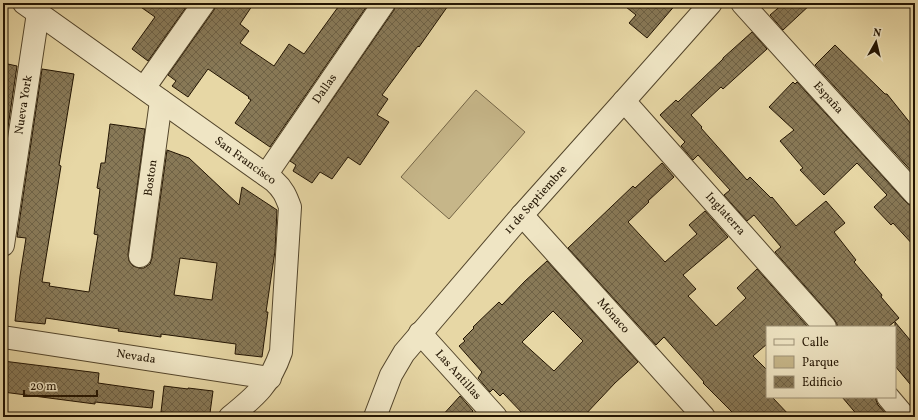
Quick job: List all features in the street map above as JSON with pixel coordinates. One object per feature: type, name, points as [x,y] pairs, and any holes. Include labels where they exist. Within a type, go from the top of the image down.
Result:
[{"type":"street","name":"Boston","points":[[140,256],[152,94],[204,3]]},
{"type":"street","name":"Dallas","points":[[266,175],[384,3]]},
{"type":"street","name":"11 de Septiembre","points":[[377,414],[391,375],[404,353],[420,333],[522,215],[711,3]]},
{"type":"street","name":"España","points":[[742,3],[915,194]]},
{"type":"street","name":"San Francisco","points":[[30,6],[274,180],[287,197],[290,207],[281,352],[277,365],[270,378],[260,391],[230,417]]},
{"type":"street","name":"Nueva York","points":[[3,245],[30,6]]},
{"type":"street","name":"Inglaterra","points":[[624,101],[824,326]]},
{"type":"street","name":"Mónaco","points":[[522,215],[703,417]]},
{"type":"street","name":"Las Antillas","points":[[420,333],[496,417]]},
{"type":"street","name":"Nevada","points":[[3,337],[270,378]]},
{"type":"street","points":[[889,398],[905,417]]},
{"type":"green space","points":[[476,90],[525,132],[449,219],[401,177]]},
{"type":"building","points":[[135,3],[189,3],[148,61],[132,49],[155,17]]},
{"type":"building","points":[[216,3],[254,3],[240,24],[249,31],[240,43],[274,66],[289,44],[304,54],[341,3],[369,3],[270,147],[235,123],[251,100],[248,98],[249,97],[208,69],[188,97],[172,86],[176,81],[168,75],[214,10]]},
{"type":"building","points":[[396,3],[450,3],[419,47],[418,46],[382,95],[388,99],[377,115],[389,122],[360,165],[348,157],[332,179],[320,172],[312,183],[293,171],[296,165],[290,161],[394,10]]},
{"type":"building","points":[[621,3],[677,3],[647,38],[629,23],[636,15]]},
{"type":"building","points":[[784,3],[812,3],[783,30],[770,15]]},
{"type":"building","points":[[752,32],[767,49],[723,89],[721,87],[691,115],[747,180],[750,177],[771,198],[772,197],[796,226],[826,201],[845,223],[834,232],[856,260],[854,262],[899,318],[889,326],[837,326],[834,319],[775,252],[781,247],[754,215],[747,221],[724,195],[730,190],[698,155],[693,160],[681,146],[685,142],[660,115],[676,100],[678,102]]},
{"type":"building","points":[[835,45],[885,94],[887,94],[915,129],[915,175],[815,65]]},
{"type":"building","points":[[3,63],[17,66],[3,161]]},
{"type":"building","points":[[42,69],[74,74],[42,282],[50,283],[49,286],[89,292],[98,235],[94,234],[100,189],[97,188],[101,163],[105,163],[110,124],[145,129],[128,254],[129,261],[133,266],[144,268],[150,264],[152,258],[167,150],[189,158],[239,205],[242,187],[277,210],[275,251],[266,312],[268,312],[262,357],[235,354],[236,344],[161,334],[161,337],[46,318],[45,324],[15,321],[26,238],[17,237]],"holes":[[[180,258],[217,263],[212,300],[174,295]]]},
{"type":"building","points":[[793,82],[795,84],[797,82],[906,202],[911,206],[915,206],[915,247],[893,223],[891,225],[874,207],[887,195],[857,163],[824,195],[800,170],[803,168],[780,141],[794,130],[769,107]]},
{"type":"building","points":[[662,163],[674,177],[628,222],[665,262],[697,234],[689,225],[705,211],[728,237],[683,275],[696,289],[688,296],[716,326],[746,298],[737,288],[757,269],[807,326],[766,326],[766,345],[753,356],[766,369],[766,398],[773,398],[791,417],[737,417],[703,383],[704,382],[664,337],[656,345],[568,248],[633,186],[635,188]]},
{"type":"building","points":[[547,261],[638,362],[615,383],[583,417],[526,417],[503,393],[500,396],[493,389],[490,392],[478,378],[482,372],[459,346],[465,341],[463,339],[474,328],[473,327],[499,302],[502,305]],"holes":[[[553,311],[583,341],[554,371],[522,342]]]},
{"type":"building","points":[[895,322],[915,346],[915,390],[896,367]]},
{"type":"building","points":[[3,361],[99,373],[98,383],[154,391],[152,408],[95,402],[95,404],[3,392]]},
{"type":"building","points":[[164,386],[213,391],[210,413],[206,413],[205,417],[196,417],[161,412]]},
{"type":"building","points":[[460,396],[473,411],[468,417],[441,417]]},
{"type":"building","points":[[843,398],[876,398],[878,405],[889,417],[859,417]]}]
